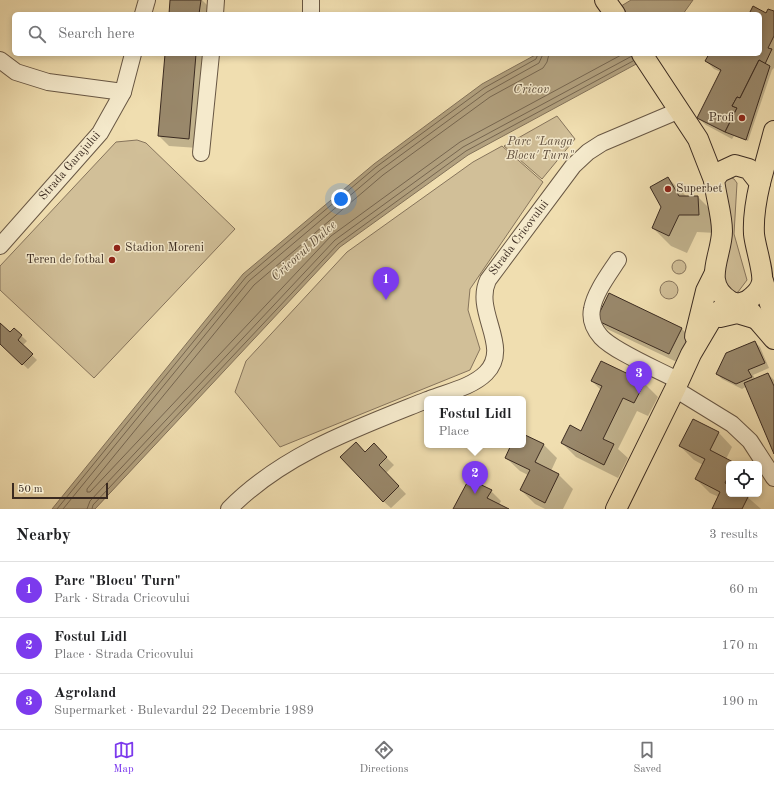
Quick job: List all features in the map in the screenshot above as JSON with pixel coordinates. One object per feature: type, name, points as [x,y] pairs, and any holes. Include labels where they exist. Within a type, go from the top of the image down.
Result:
[{"type":"main road","points":[[605,0],[613,12]]},
{"type":"main road","points":[[643,56],[698,139],[714,180],[722,230],[721,244],[714,275],[701,307],[691,354]]},
{"type":"main road","points":[[698,139],[756,175],[760,183]]},
{"type":"main road","points":[[714,180],[720,172],[769,139]]},
{"type":"main road","points":[[769,139],[754,218],[754,234],[763,281],[766,318],[774,339]]},
{"type":"main road","points":[[714,275],[717,287],[723,296],[766,318]]},
{"type":"main road","points":[[616,509],[691,354],[709,322],[721,309],[751,298],[760,290],[763,281]]},
{"type":"main road","points":[[709,322],[731,314],[766,318]]},
{"type":"street","points":[[144,12],[147,0]]},
{"type":"street","points":[[215,12],[216,0]]},
{"type":"street","points":[[311,0],[311,12]]},
{"type":"street","name":"Strada Garajului","points":[[0,246],[100,133],[123,92],[132,56]]},
{"type":"street","points":[[201,154],[211,56]]},
{"type":"street","points":[[0,60],[16,72],[48,82],[123,92]]},
{"type":"street","name":"Strada Cricovului","points":[[438,396],[475,381],[486,373],[494,362],[496,350],[485,310],[485,286],[573,166],[588,152],[602,143],[680,110]]},
{"type":"street","points":[[618,260],[596,298],[592,308],[591,320],[595,329],[609,344],[677,385],[732,424],[750,440],[774,478]]},
{"type":"street","points":[[229,509],[280,467],[354,430],[424,401]]},
{"type":"green space","name":"Parc \"Langa Blocu' Turn\"","points":[[557,116],[575,139],[542,179],[504,146]]},
{"type":"green space","name":"Stadion Moreni","points":[[137,140],[146,143],[235,229],[94,378],[0,290],[0,266],[116,142]]},
{"type":"green space","points":[[502,146],[543,182],[470,289],[468,310],[480,349],[470,370],[280,447],[235,392],[246,361],[347,252],[473,162]]},
{"type":"green space","points":[[728,176],[734,179],[737,183],[734,234],[747,280],[738,292],[731,294],[725,291],[720,180]]},
{"type":"green space","points":[[679,260],[684,262],[686,267],[684,272],[679,274],[674,272],[672,267],[674,262]]},
{"type":"green space","points":[[665,281],[673,281],[678,286],[676,297],[673,299],[665,299],[660,294],[660,286]]},
{"type":"water","points":[[631,0],[693,0],[684,12],[611,12]]},
{"type":"water","name":"Cricov","points":[[533,56],[646,56],[640,62],[468,155],[340,247],[95,509],[52,509],[243,274],[374,164],[482,84]]},
{"type":"building","points":[[170,0],[201,0],[199,12],[169,12]]},
{"type":"building","points":[[753,6],[766,13],[768,9],[774,11],[774,36],[768,48],[772,49],[765,64],[759,60],[740,98],[737,97],[732,106],[737,108],[725,132],[697,118],[721,70],[705,61],[708,56],[762,56],[762,12],[750,12]]},
{"type":"building","points":[[165,56],[196,56],[189,139],[158,136]]},
{"type":"building","points":[[759,60],[770,66],[746,140],[725,132],[737,108],[732,106],[737,97],[740,98]]},
{"type":"building","points":[[668,177],[679,196],[698,196],[699,215],[679,215],[669,236],[652,228],[661,207],[650,187]]},
{"type":"building","points":[[609,293],[682,328],[669,354],[596,320]]},
{"type":"building","points":[[0,323],[10,332],[14,328],[22,335],[18,340],[33,354],[22,365],[0,344]]},
{"type":"building","points":[[755,341],[765,363],[748,370],[752,377],[736,384],[716,374],[726,353]]},
{"type":"building","points":[[601,361],[645,382],[634,403],[623,398],[603,439],[614,444],[604,465],[561,443],[570,425],[581,431],[602,386],[591,381]]},
{"type":"building","points":[[768,373],[774,386],[774,454],[744,383]]},
{"type":"building","points":[[693,419],[719,432],[710,450],[731,461],[726,461],[726,497],[748,497],[742,509],[712,509],[720,492],[695,479],[705,459],[679,446]]},
{"type":"building","points":[[526,435],[544,444],[535,462],[559,474],[545,503],[520,490],[530,470],[505,458],[510,448],[526,448]]},
{"type":"building","points":[[356,442],[365,452],[374,443],[387,457],[379,465],[399,486],[383,502],[340,457]]},
{"type":"building","points":[[469,479],[492,490],[487,498],[509,509],[453,509]]},
{"type":"place","name":"Profi","points":[[742,118]]},
{"type":"place","name":"Superbet","points":[[668,189]]},
{"type":"place","name":"Stadion Moreni","points":[[117,248]]},
{"type":"place","name":"Teren de fotbal","points":[[112,260]]},
{"type":"place","name":"Parc \"Blocu' Turn\"","points":[[386,300]]},
{"type":"place","name":"Agroland","points":[[639,394]]},
{"type":"place","name":"Fostul Lidl","points":[[475,494]]},
{"type":"water label","name":"Cricovul Dulce","points":[[304,251]]}]
